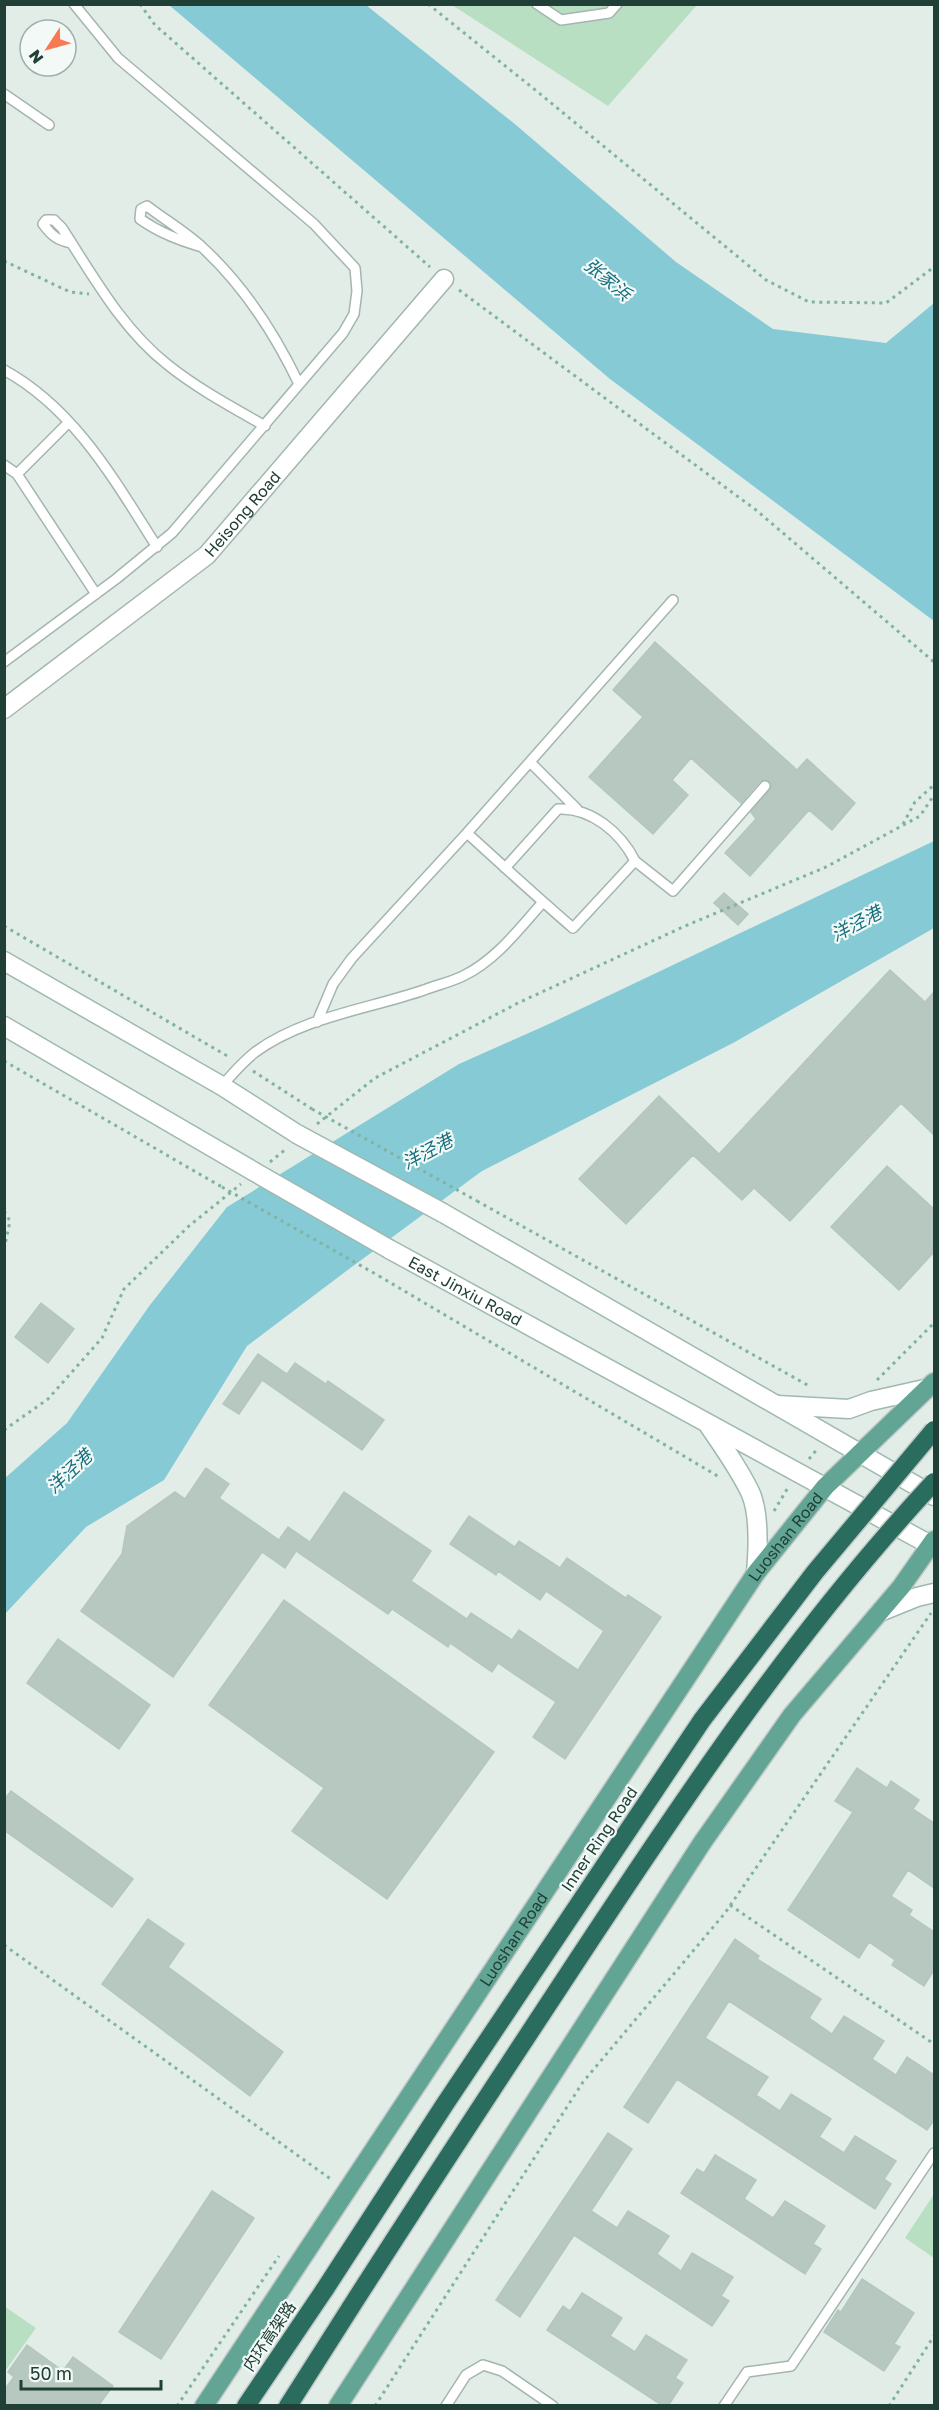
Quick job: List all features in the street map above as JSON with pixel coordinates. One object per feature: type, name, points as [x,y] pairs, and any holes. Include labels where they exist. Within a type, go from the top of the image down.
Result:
[{"type":"highway","name":"Inner Ring Road","points":[[325,2289],[445,2104],[702,1720],[815,1572],[934,1431]]},
{"type":"highway","points":[[288,2406],[674,1813],[763,1688],[903,1515],[934,1482]]},
{"type":"highway","name":"内环高架路","points":[[246,2406],[325,2289]]},
{"type":"main road","name":"Heisong Road","points":[[4,709],[207,555],[444,279]]},
{"type":"main road","points":[[4,961],[222,1086],[300,1136],[443,1213],[934,1496]]},
{"type":"main road","name":"East Jinxiu Road","points":[[4,1026],[254,1173],[389,1249],[933,1544]]},
{"type":"main road","points":[[773,1404],[849,1408],[932,1385]]},
{"type":"main road","name":"Luoshan Road","points":[[204,2406],[756,1573],[825,1487],[932,1385]]},
{"type":"main road","points":[[706,1422],[737,1468],[752,1497],[759,1546],[756,1573]]},
{"type":"main road","points":[[338,2406],[702,1843],[792,1715],[901,1587],[933,1544]]},
{"type":"main road","points":[[880,1612],[926,1595]]},
{"type":"lane","points":[[4,662],[96,594],[172,533],[343,333],[354,314],[357,291],[355,268],[314,224],[118,58],[74,4]]},
{"type":"lane","points":[[537,4],[561,20],[609,13],[617,4]]},
{"type":"lane","points":[[4,94],[49,125]]},
{"type":"lane","points":[[202,247],[170,237],[152,227],[140,219],[141,210],[147,206],[202,247],[260,315],[283,351],[299,384]]},
{"type":"lane","points":[[71,243],[57,240],[50,234],[43,224],[46,220],[54,220],[62,228],[101,289],[141,339],[168,365],[201,388],[265,426]]},
{"type":"lane","points":[[4,370],[27,382],[69,422],[102,460],[157,547]]},
{"type":"lane","points":[[17,474],[69,422]]},
{"type":"lane","points":[[4,465],[17,474],[96,594]]},
{"type":"lane","points":[[317,1022],[333,984],[352,958],[467,833],[673,600]]},
{"type":"lane","points":[[530,762],[577,809],[601,822],[623,841],[635,861],[673,891],[765,786]]},
{"type":"lane","points":[[505,868],[558,809],[563,796]]},
{"type":"lane","points":[[558,809],[577,809]]},
{"type":"lane","points":[[467,833],[573,928],[635,861]]},
{"type":"lane","points":[[222,1086],[241,1064],[271,1043],[317,1022],[391,1001],[462,977],[502,948],[543,902]]},
{"type":"lane","points":[[724,2406],[747,2372],[791,2367],[934,2153]]},
{"type":"lane","points":[[446,2406],[466,2375],[483,2366],[502,2371],[554,2406]]},
{"type":"path","points":[[140,4],[155,25],[444,279],[756,510],[934,662]]},
{"type":"path","points":[[428,4],[766,280],[809,302],[886,303],[934,267]]},
{"type":"path","points":[[4,261],[70,292],[91,294],[101,289]]},
{"type":"path","points":[[902,826],[915,802],[934,785]]},
{"type":"path","points":[[4,1431],[48,1399],[102,1338],[124,1289],[189,1226],[375,1078],[518,1003],[685,926],[826,867],[920,816],[934,795]]},
{"type":"path","points":[[4,926],[241,1064],[312,1109],[818,1391]]},
{"type":"path","points":[[4,1060],[379,1276],[722,1479]]},
{"type":"path","points":[[4,1210],[10,1221],[4,1250]]},
{"type":"path","points":[[872,1385],[934,1323]]},
{"type":"path","points":[[752,1497],[793,1525]]},
{"type":"path","points":[[375,2406],[583,2082],[730,1905],[934,1608],[926,1595]]},
{"type":"path","points":[[730,1905],[934,2044]]},
{"type":"path","points":[[4,1945],[332,2180]]},
{"type":"path","points":[[889,2406],[934,2336]]},
{"type":"green space","points":[[452,5],[697,5],[608,106]]},
{"type":"green space","points":[[934,2194],[934,2258],[905,2238]]},
{"type":"green space","points":[[4,2306],[36,2328],[5,2371],[4,2371]]},
{"type":"water","name":"张家浜","points":[[169,5],[366,5],[516,125],[676,262],[773,329],[886,343],[934,303],[934,621],[610,379]]},
{"type":"water","name":"洋泾港","points":[[934,841],[934,928],[733,1043],[482,1171],[345,1272],[247,1346],[164,1480],[86,1527],[5,1614],[4,1479],[67,1423],[150,1305],[227,1207],[459,1064],[551,1023]]},
{"type":"building","points":[[655,642],[797,770],[807,759],[855,803],[832,830],[809,810],[750,876],[725,853],[756,819],[751,812],[770,790],[772,784],[769,781],[760,781],[741,803],[691,758],[672,780],[688,795],[653,834],[589,777],[643,717],[613,690]]},
{"type":"building","points":[[724,893],[748,914],[738,925],[714,903]]},
{"type":"building","points":[[890,970],[925,1002],[934,992],[934,1135],[901,1103],[790,1221],[754,1188],[742,1200],[693,1155],[626,1224],[579,1179],[659,1096],[719,1154]]},
{"type":"building","points":[[887,1166],[934,1209],[934,1252],[899,1290],[831,1227]]},
{"type":"building","points":[[41,1303],[74,1329],[48,1363],[15,1337]]},
{"type":"building","points":[[258,1354],[287,1374],[295,1363],[326,1384],[328,1381],[384,1420],[362,1450],[262,1380],[239,1414],[223,1404]]},
{"type":"building","points":[[206,1468],[229,1484],[219,1498],[279,1540],[288,1527],[310,1542],[344,1492],[431,1551],[411,1581],[467,1619],[471,1613],[512,1640],[519,1630],[578,1670],[604,1631],[546,1591],[540,1600],[498,1571],[496,1575],[450,1544],[469,1516],[515,1547],[519,1541],[560,1568],[567,1558],[626,1598],[628,1595],[661,1617],[565,1759],[533,1737],[556,1702],[498,1663],[492,1672],[450,1643],[448,1647],[392,1609],[388,1614],[296,1551],[285,1568],[262,1552],[173,1677],[81,1611],[122,1554],[127,1526],[175,1492],[185,1499]]},
{"type":"building","points":[[284,1600],[494,1752],[387,1899],[292,1831],[324,1788],[209,1705]]},
{"type":"building","points":[[58,1639],[150,1705],[119,1749],[27,1683]]},
{"type":"building","points":[[857,1768],[887,1788],[891,1781],[919,1800],[913,1809],[934,1823],[934,1888],[908,1870],[891,1896],[912,1910],[909,1915],[934,1932],[934,1970],[924,1986],[892,1965],[895,1960],[869,1942],[859,1958],[788,1910],[853,1812],[835,1801]]},
{"type":"building","points":[[11,1791],[133,1879],[112,1907],[4,1830],[4,1800]]},
{"type":"building","points":[[148,1919],[184,1944],[168,1967],[283,2052],[250,2096],[102,1984]]},
{"type":"building","points":[[735,1939],[759,1956],[757,1959],[821,1999],[809,2018],[832,2034],[844,2016],[884,2041],[872,2059],[896,2075],[907,2057],[934,2075],[934,2120],[927,2130],[729,2001],[705,2038],[768,2077],[756,2095],[780,2111],[791,2094],[831,2119],[819,2137],[844,2153],[855,2136],[896,2161],[884,2179],[891,2184],[875,2209],[677,2079],[648,2123],[624,2107]]},
{"type":"building","points":[[608,2133],[632,2149],[591,2211],[617,2228],[628,2211],[669,2236],[657,2254],[681,2271],[692,2253],[733,2277],[721,2296],[729,2301],[712,2326],[574,2235],[520,2317],[496,2300]]},
{"type":"building","points":[[715,2155],[756,2180],[744,2199],[773,2218],[785,2201],[825,2226],[813,2244],[821,2249],[805,2274],[681,2193],[697,2169],[704,2173]]},
{"type":"building","points":[[212,2191],[254,2218],[161,2359],[119,2332]]},
{"type":"building","points":[[862,2279],[914,2313],[894,2344],[900,2347],[884,2371],[824,2332],[838,2310],[841,2312]]},
{"type":"building","points":[[582,2293],[622,2318],[610,2336],[635,2352],[646,2335],[687,2360],[675,2378],[683,2383],[668,2406],[663,2406],[547,2330],[563,2306],[570,2311]]},
{"type":"building","points":[[27,2345],[63,2371],[73,2357],[113,2386],[98,2406],[4,2406],[4,2390],[14,2377],[8,2372]]}]
